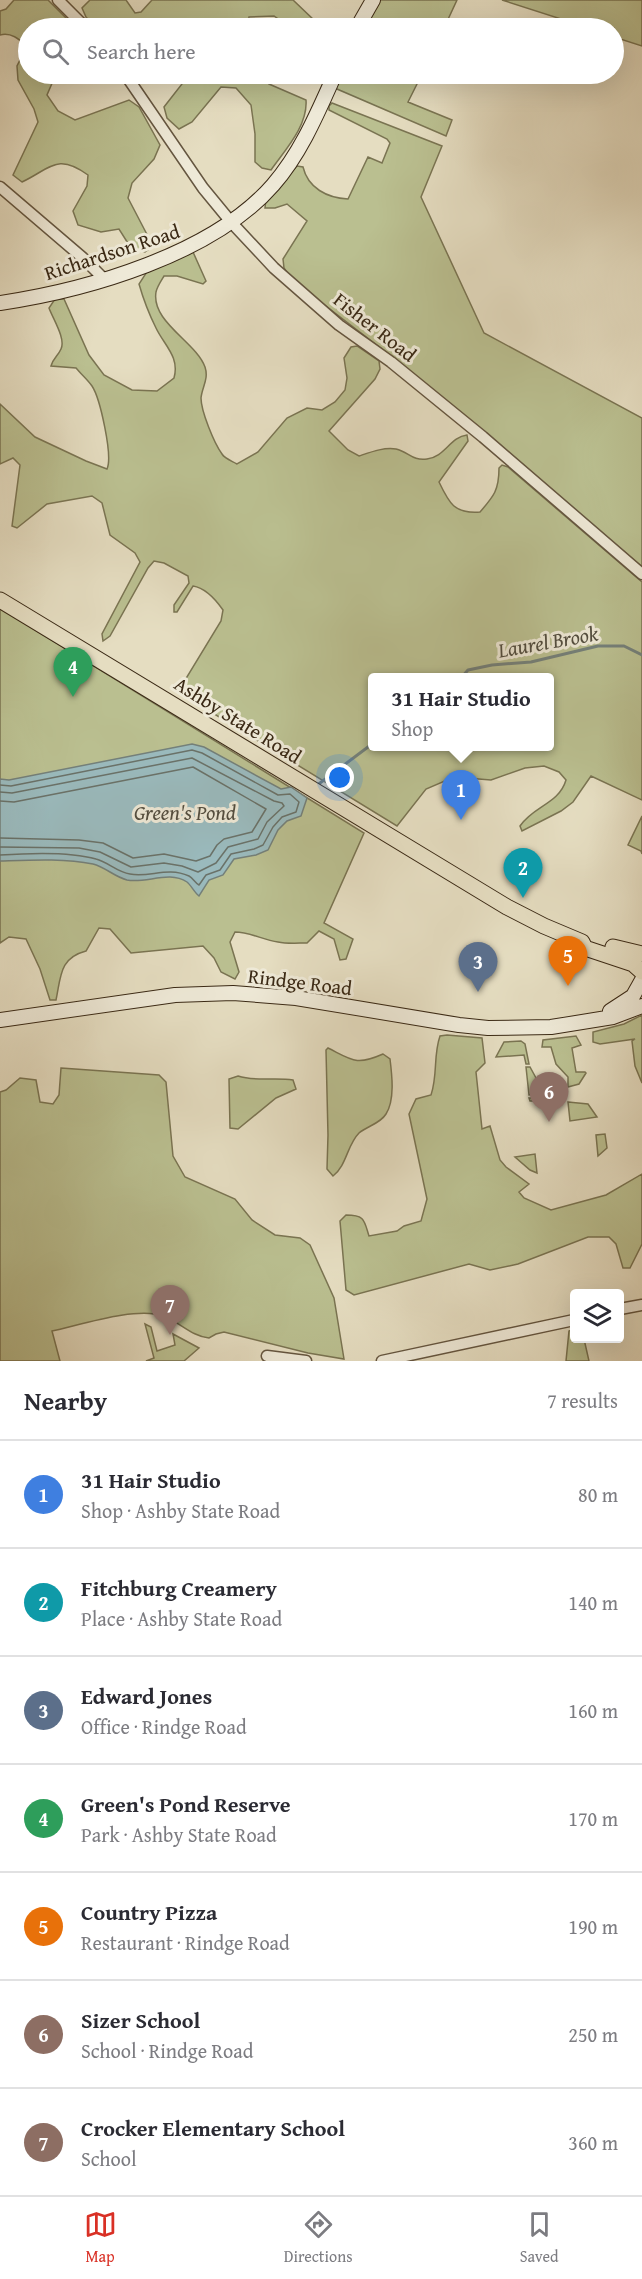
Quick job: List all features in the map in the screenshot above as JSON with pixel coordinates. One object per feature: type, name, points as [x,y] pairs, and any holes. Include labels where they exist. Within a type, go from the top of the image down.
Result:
[{"type":"main road","name":"Ashby State Road","points":[[0,600],[507,907],[582,942],[585,948],[633,964],[642,973]]},
{"type":"main road","name":"Ashby State Road","points":[[582,942],[588,938],[642,954]]},
{"type":"street","points":[[58,0],[76,18]]},
{"type":"street","points":[[363,18],[374,0]]},
{"type":"street","name":"Fisher Road","points":[[132,84],[183,159],[254,249],[301,294],[339,325],[391,362],[483,437],[642,574]]},
{"type":"street","points":[[231,222],[272,186],[295,155],[330,84]]},
{"type":"street","points":[[0,187],[83,258],[104,279]]},
{"type":"street","name":"Richardson Road","points":[[0,303],[29,299],[104,279],[184,251],[231,222]]},
{"type":"street","name":"Rindge Road","points":[[0,1020],[175,995],[233,993],[296,998],[488,1028],[551,1027],[620,1015],[641,990]]},
{"type":"street","points":[[624,1308],[642,1305]]},
{"type":"street","points":[[382,1361],[570,1321]]},
{"type":"street","points":[[267,1356],[306,1361]]},
{"type":"green space","points":[[14,0],[48,0],[66,18],[18,18],[18,39],[11,35],[0,35],[0,11],[6,9]]},
{"type":"green space","points":[[90,0],[126,0],[135,13],[141,12],[152,0],[293,0],[312,18],[277,18],[274,16],[87,18],[82,8]]},
{"type":"green space","points":[[378,0],[457,0],[449,18],[368,18]]},
{"type":"green space","points":[[502,0],[642,0],[642,46],[624,40],[624,18],[558,18]]},
{"type":"green space","points":[[20,84],[52,84],[47,95],[58,111],[75,120],[129,100],[139,107],[160,145],[154,159],[132,183],[128,198],[153,246],[145,252],[131,248],[119,229],[101,232],[78,225],[73,211],[87,186],[88,175],[77,168],[69,165],[54,165],[22,182],[13,175],[38,122],[34,109]]},
{"type":"green space","points":[[182,84],[269,84],[306,100],[306,110],[299,128],[271,170],[262,168],[255,162],[255,134],[251,105],[236,88],[221,87],[192,122],[179,129],[167,118],[164,107]]},
{"type":"green space","points":[[335,84],[417,84],[408,102],[452,120],[446,136],[334,86]]},
{"type":"green space","points":[[332,103],[442,146],[421,197],[484,333],[642,418],[642,567],[404,366],[292,280],[284,268],[283,259],[307,221],[287,204],[265,208],[266,198],[297,166],[303,167],[309,181],[326,194],[348,199],[368,157],[382,163],[390,143],[387,139],[329,110]]},
{"type":"green space","points":[[193,252],[206,281],[203,284],[177,276],[164,276],[156,292],[156,303],[160,313],[193,349],[205,367],[206,379],[201,398],[203,411],[215,442],[227,459],[237,464],[258,452],[287,418],[307,408],[322,410],[335,402],[345,390],[347,378],[344,358],[351,347],[357,346],[379,361],[380,369],[375,379],[329,431],[348,450],[359,456],[382,449],[396,449],[414,458],[427,459],[438,455],[456,439],[467,435],[468,441],[439,482],[454,506],[464,511],[480,512],[495,492],[499,468],[502,465],[508,467],[642,582],[642,800],[591,776],[573,802],[561,811],[522,831],[520,826],[525,819],[558,795],[566,780],[559,772],[544,766],[525,768],[491,780],[454,777],[426,789],[397,826],[180,693],[182,685],[221,621],[223,610],[206,592],[193,586],[177,612],[174,612],[174,605],[189,583],[188,576],[164,563],[154,561],[110,636],[103,641],[102,634],[140,562],[135,553],[110,535],[102,503],[92,496],[47,504],[17,528],[12,526],[20,465],[13,458],[0,464],[0,404],[35,437],[107,469],[108,452],[105,427],[99,402],[92,386],[76,368],[51,366],[60,351],[62,340],[49,308],[55,299],[64,299],[89,355],[104,375],[132,390],[157,391],[174,378],[175,364],[151,317],[139,284],[148,270]]},
{"type":"green space","points":[[0,608],[364,833],[324,923],[353,939],[346,959],[340,960],[334,939],[319,931],[307,943],[285,943],[235,932],[230,942],[239,972],[235,979],[221,972],[214,958],[203,946],[131,953],[110,929],[99,928],[86,951],[77,954],[66,964],[56,1000],[50,1000],[40,969],[26,939],[9,937],[0,943]]},
{"type":"green space","points":[[642,816],[642,854],[641,851],[628,845]]},
{"type":"green space","points":[[642,1015],[642,1083],[635,1066],[632,1041],[635,1039],[600,1044],[593,1042],[593,1032],[624,1024]]},
{"type":"green space","points":[[440,1036],[482,1038],[485,1063],[476,1072],[482,1129],[490,1126],[500,1160],[529,1184],[519,1192],[524,1198],[551,1210],[606,1195],[642,1174],[642,1244],[630,1268],[623,1268],[616,1244],[609,1237],[588,1237],[518,1264],[490,1270],[469,1264],[354,1295],[346,1290],[340,1221],[346,1215],[360,1217],[369,1236],[397,1231],[404,1226],[421,1221],[427,1199],[409,1114],[416,1099],[431,1095],[438,1043]]},
{"type":"green space","points":[[576,1036],[581,1045],[572,1048],[576,1072],[586,1073],[579,1084],[568,1087],[568,1077],[556,1064],[551,1047],[542,1047],[543,1040]]},
{"type":"green space","points":[[521,1041],[525,1044],[529,1064],[526,1064],[524,1055],[496,1057],[504,1042]]},
{"type":"green space","points":[[328,1048],[360,1061],[383,1054],[390,1059],[392,1080],[391,1102],[386,1114],[359,1133],[333,1176],[327,1169],[326,1050]]},
{"type":"green space","points":[[526,1067],[530,1067],[542,1089],[537,1094],[529,1095]]},
{"type":"green space","points":[[61,1068],[159,1075],[166,1082],[173,1156],[185,1177],[235,1199],[252,1220],[275,1235],[300,1238],[310,1245],[334,1298],[344,1359],[308,1353],[224,1332],[209,1338],[203,1337],[163,1316],[139,1313],[52,1331],[60,1361],[0,1361],[0,1092],[6,1090],[20,1078],[36,1080],[40,1102],[53,1104],[59,1095]]},
{"type":"green space","points":[[238,1076],[252,1079],[293,1080],[296,1089],[276,1098],[238,1129],[230,1128],[229,1079]]},
{"type":"green space","points":[[545,1091],[553,1097],[547,1105],[539,1101],[530,1101],[529,1098],[536,1098]]},
{"type":"green space","points":[[568,1102],[588,1104],[597,1117],[570,1121]]},
{"type":"green space","points":[[605,1134],[607,1148],[598,1156],[596,1135]]},
{"type":"green space","points":[[535,1154],[537,1173],[515,1157]]},
{"type":"green space","points":[[145,1324],[151,1327],[157,1351],[175,1345],[173,1334],[199,1348],[184,1361],[146,1361],[154,1358]]},
{"type":"green space","points":[[569,1331],[570,1343],[585,1343],[589,1361],[566,1361]]},
{"type":"water","name":"Green's Pond","points":[[192,744],[204,747],[281,789],[291,787],[307,798],[301,816],[287,821],[278,830],[268,850],[234,859],[223,875],[209,880],[199,896],[187,882],[173,877],[134,881],[123,879],[97,865],[82,862],[0,861],[0,779],[9,780]]},
{"type":"waterway","name":"Laurel Brook","points":[[465,673],[468,670],[492,665],[531,662],[598,646],[624,646],[642,655]]},
{"type":"waterway","name":"Laurel Brook","points":[[316,786],[368,747]]},
{"type":"place","name":"Green's Pond Reserve","points":[[73,697]]},
{"type":"place","name":"31 Hair Studio","points":[[461,820]]},
{"type":"place","name":"Fitchburg Creamery","points":[[523,898]]},
{"type":"place","name":"Country Pizza","points":[[568,986]]},
{"type":"place","name":"Edward Jones","points":[[478,992]]},
{"type":"place","name":"Sizer School","points":[[549,1122]]},
{"type":"place","name":"Crocker Elementary School","points":[[170,1335]]}]
